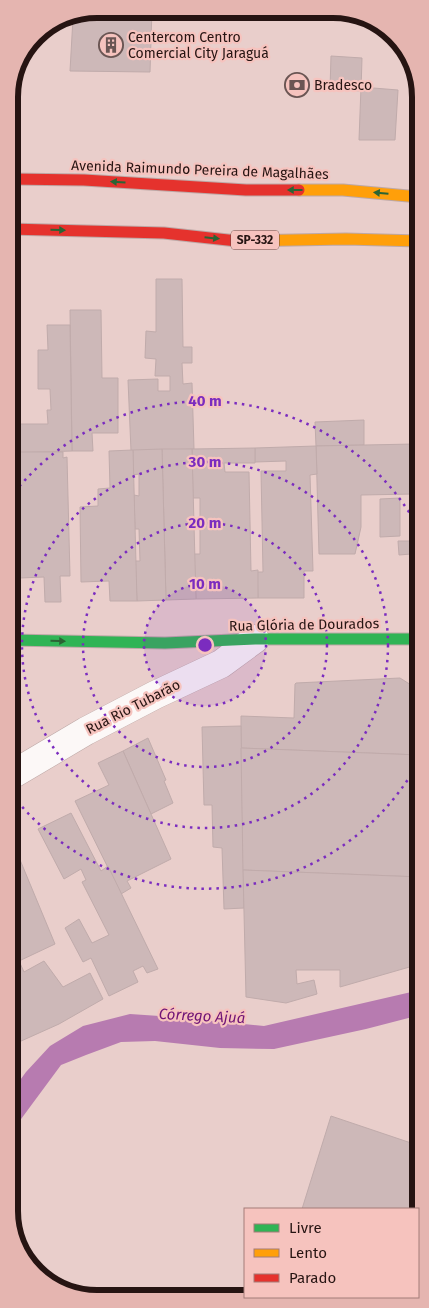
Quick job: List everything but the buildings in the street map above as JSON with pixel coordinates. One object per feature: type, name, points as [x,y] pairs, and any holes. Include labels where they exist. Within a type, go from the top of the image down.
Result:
[{"type":"main road","name":"Avenida Raimundo Pereira de Magalhães","points":[[18,179],[84,180],[246,190],[343,190],[412,195]]},
{"type":"main road","name":"SP-332","points":[[18,229],[164,233],[237,241],[346,239],[412,241]]},
{"type":"main road","name":"Rua Glória de Dourados","points":[[18,640],[165,643],[255,639],[412,639]]},
{"type":"street","name":"Rua Rio Tubarão","points":[[17,772],[86,730],[221,664],[255,639]]},
{"type":"shaded area","points":[[411,992],[411,1017],[274,1049],[220,1048],[155,1041],[121,1042],[61,1065],[17,1124],[17,1084],[50,1046],[83,1026],[130,1014],[264,1026]]},
{"type":"traffic: fast","points":[[18,640],[165,643],[255,639],[412,639]]},
{"type":"traffic: slow","points":[[299,190],[343,190],[412,196]]},
{"type":"traffic: slow","points":[[237,241],[346,239],[412,241]]},
{"type":"traffic: jam","points":[[18,179],[84,180],[246,190],[299,190]]},
{"type":"traffic: jam","points":[[18,229],[164,233],[237,241]]},
{"type":"place","name":"Centercom Centro Comercial City Jaraguá","points":[[111,45]]},
{"type":"place","name":"Bradesco","points":[[297,85]]},
{"type":"water label","name":"Córrego Ajuá","points":[[202,1016]]}]
